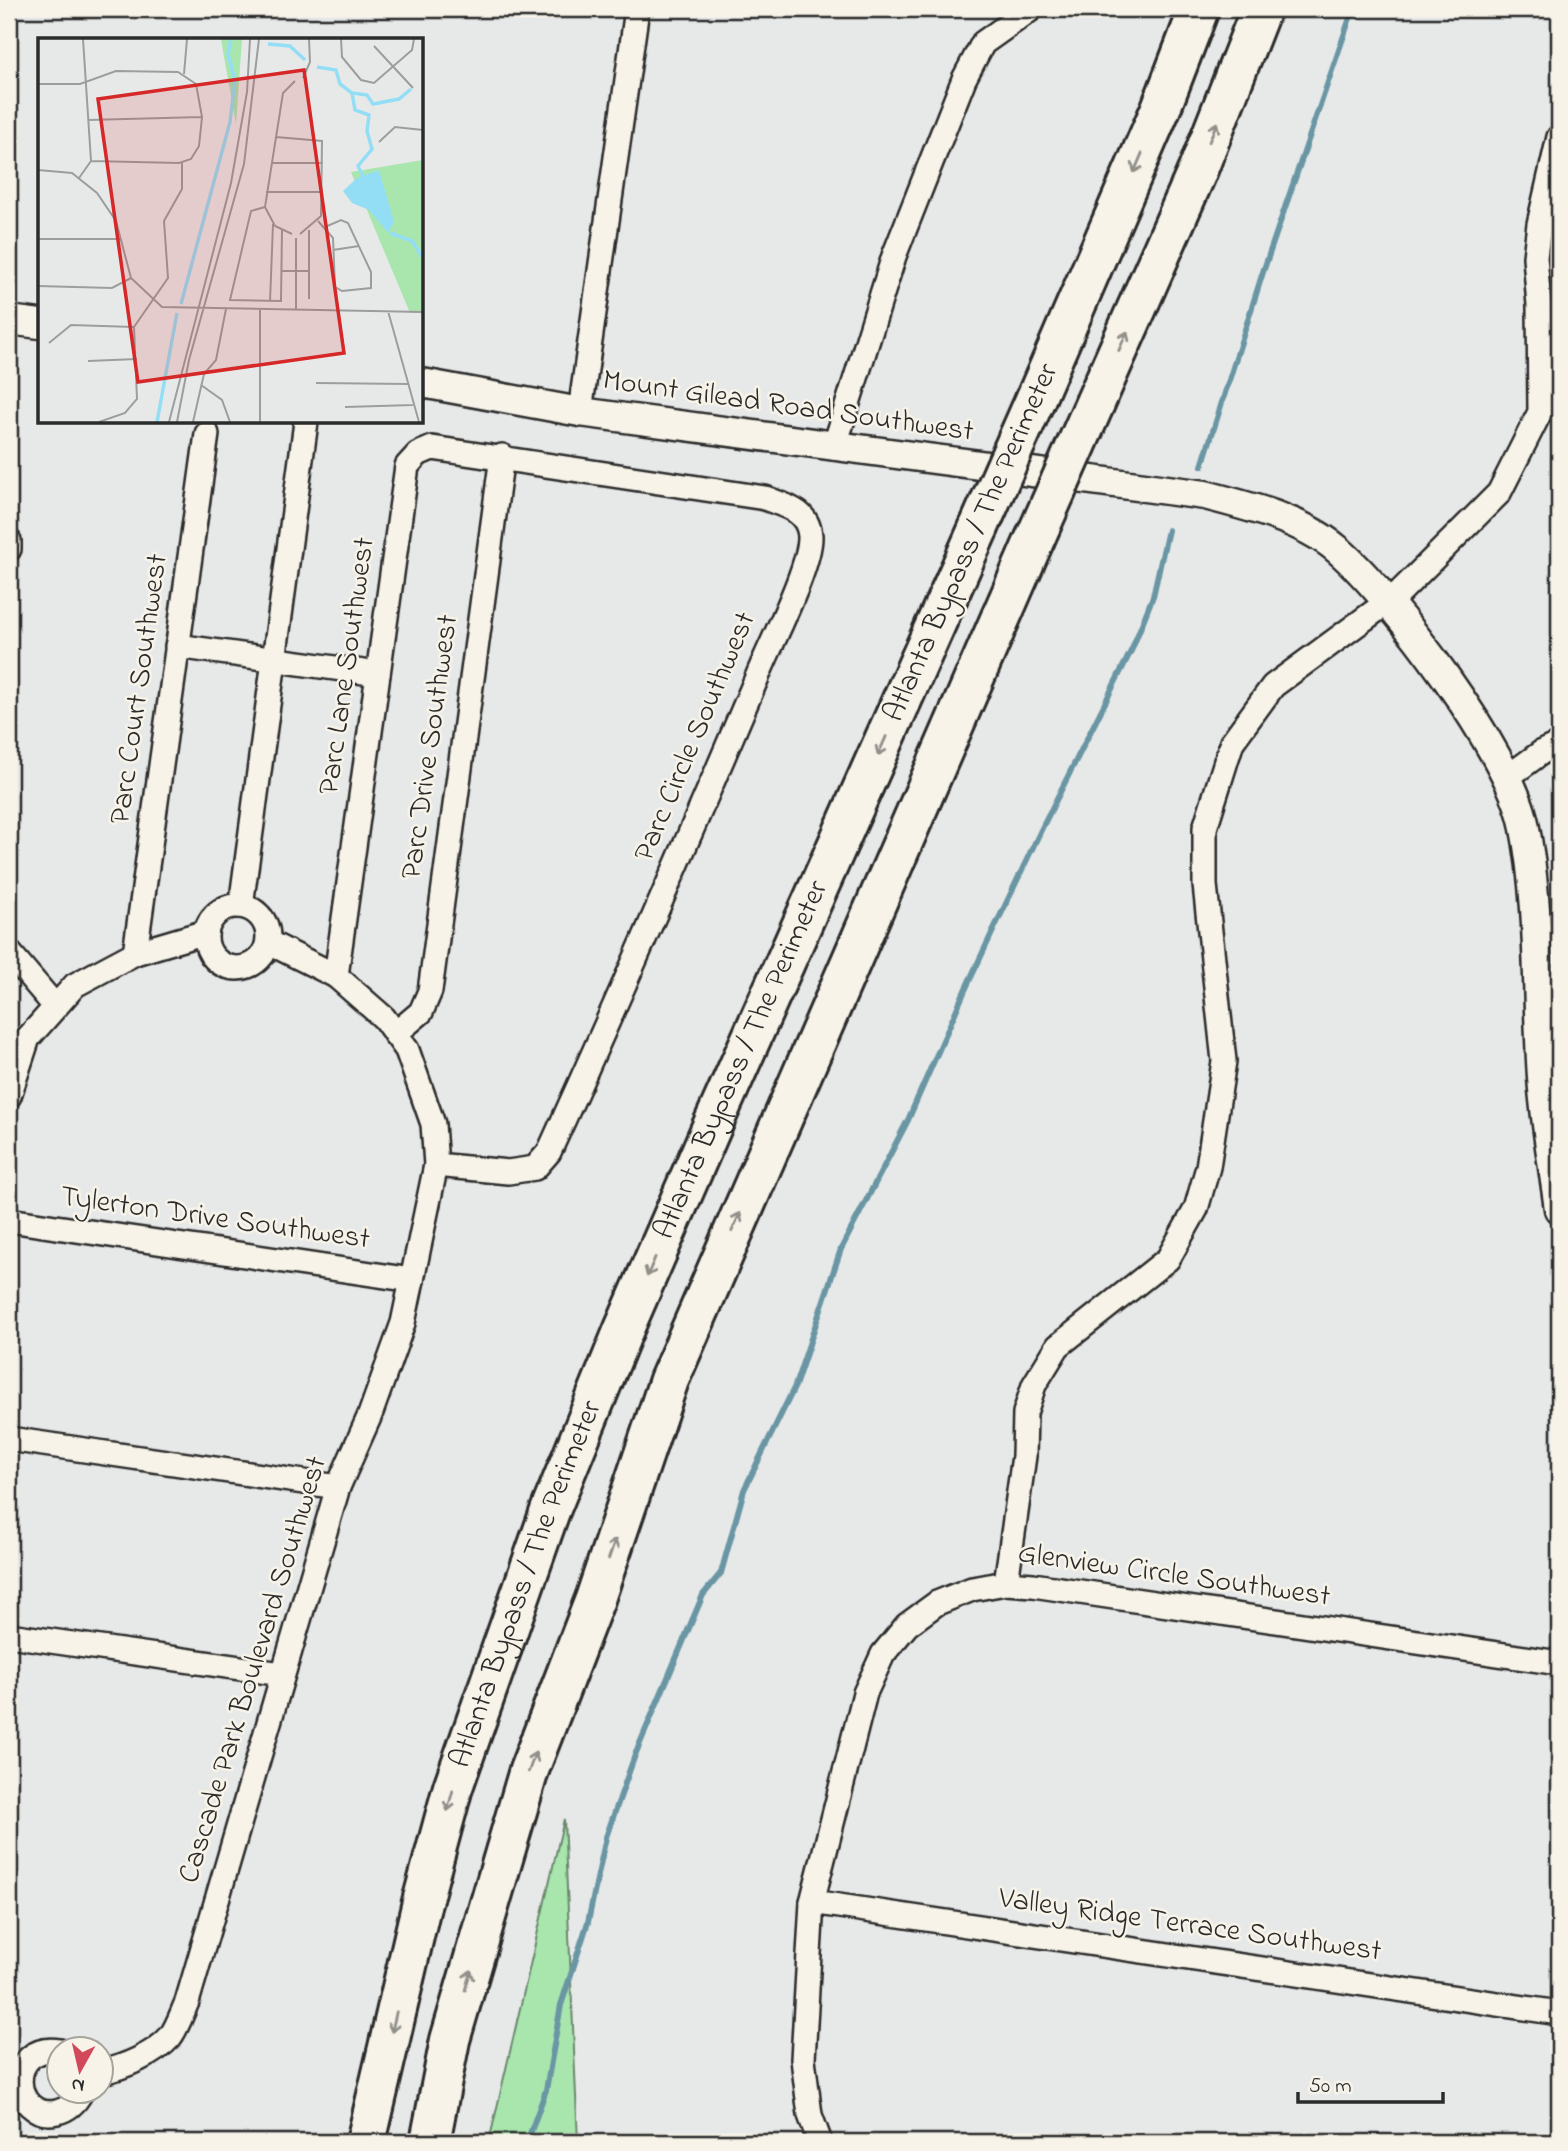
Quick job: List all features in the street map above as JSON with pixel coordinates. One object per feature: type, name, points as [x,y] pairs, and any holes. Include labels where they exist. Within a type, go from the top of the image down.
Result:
[{"type":"highway","name":"Atlanta Bypass / The Perimeter","points":[[366,2142],[422,1902],[453,1787],[550,1511],[704,1143],[1035,400],[1156,120],[1199,9]]},
{"type":"highway","name":"Atlanta Bypass / The Perimeter","points":[[430,2142],[450,2040],[529,1770],[595,1599],[669,1380],[1034,541],[1198,172],[1261,9]]},
{"type":"street","points":[[580,412],[637,9]]},
{"type":"street","points":[[834,448],[894,256],[964,79],[983,43],[1031,9]]},
{"type":"street","points":[[1006,1583],[1024,1456],[1025,1413],[1034,1385],[1058,1346],[1168,1259],[1196,1209],[1208,1167],[1224,1061],[1205,885],[1205,828],[1232,742],[1273,686],[1386,602],[1466,530],[1499,493],[1550,414],[1535,257],[1539,224],[1557,167],[1559,137]]},
{"type":"street","points":[[9,320],[38,324]]},
{"type":"street","name":"Mount Gilead Road Southwest","points":[[424,383],[580,412],[834,448],[1130,485],[1233,502],[1309,531],[1337,548],[1386,602],[1439,668],[1509,776],[1523,820],[1535,891],[1559,1209]]},
{"type":"street","points":[[241,906],[306,424]]},
{"type":"street","name":"Parc Court Southwest","points":[[135,953],[207,434]]},
{"type":"street","name":"Parc Lane Southwest","points":[[336,976],[407,466],[418,454],[432,448],[502,456]]},
{"type":"street","name":"Parc Drive Southwest","points":[[396,1034],[421,1012],[430,992],[502,456]]},
{"type":"street","name":"Parc Circle Southwest","points":[[436,1165],[508,1172],[535,1168],[549,1152],[696,820],[796,582],[810,536],[806,519],[797,510],[765,498],[502,456]]},
{"type":"street","points":[[9,541],[9,549]]},
{"type":"street","points":[[177,646],[378,674]]},
{"type":"street","points":[[1509,776],[1559,744]]},
{"type":"street","points":[[241,906],[257,912],[268,933],[268,942],[253,963],[232,967],[216,960],[208,947],[206,932],[217,912],[241,906]]},
{"type":"street","points":[[9,1096],[28,1038],[54,1005],[75,985],[135,953],[206,932]]},
{"type":"street","name":"Cascade Park Boulevard Southwest","points":[[116,2068],[159,2046],[171,2035],[187,2002],[338,1487],[370,1415],[399,1334],[436,1165],[433,1124],[407,1050],[384,1018],[336,976],[268,942]]},
{"type":"street","points":[[10,956],[54,1005]]},
{"type":"street","name":"Tylerton Drive Southwest","points":[[9,1220],[412,1280]]},
{"type":"street","points":[[9,1439],[338,1487]]},
{"type":"street","name":"Glenview Circle Southwest","points":[[820,2142],[810,2115],[803,2059],[813,1902],[865,1693],[883,1654],[907,1625],[937,1603],[972,1589],[1006,1583],[1033,1584],[1559,1663]]},
{"type":"street","points":[[9,1635],[282,1674]]},
{"type":"street","name":"Valley Ridge Terrace Southwest","points":[[813,1902],[1559,2013]]},
{"type":"street","points":[[46,2051],[27,2059],[20,2070],[15,2099],[33,2108],[54,2113],[68,2106]]},
{"type":"green space","points":[[564,1819],[578,2142],[489,2142]]},
{"type":"waterway","points":[[1202,466],[1263,272],[1353,9]]},
{"type":"waterway","points":[[527,2142],[546,2090],[561,2005],[588,1922],[606,1837],[635,1755],[703,1595],[721,1573],[744,1490],[795,1386],[841,1249],[908,1120],[966,988],[1041,830],[1132,649],[1153,596],[1168,530]]}]
